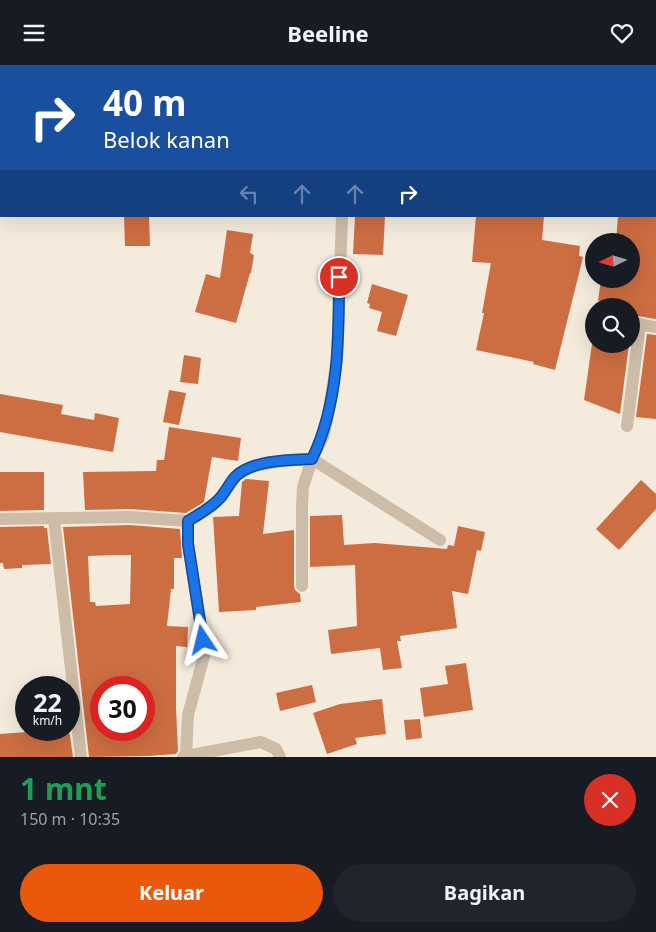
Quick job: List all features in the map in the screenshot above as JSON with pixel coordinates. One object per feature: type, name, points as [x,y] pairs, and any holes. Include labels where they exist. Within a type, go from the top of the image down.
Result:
[{"type":"street","points":[[302,586],[303,487],[327,421],[337,360],[342,217]]},
{"type":"street","points":[[640,325],[656,327]]},
{"type":"street","points":[[627,426],[633,353]]},
{"type":"street","points":[[0,519],[130,517],[188,521],[212,506],[236,476],[244,470],[254,466],[282,461],[312,459],[440,540]]},
{"type":"street","points":[[54,519],[81,757]]},
{"type":"street","points":[[188,521],[188,544],[204,656],[188,715],[185,757],[261,742],[276,749],[280,757]]},
{"type":"building","points":[[124,217],[149,217],[150,246],[125,246]]},
{"type":"building","points":[[355,217],[385,217],[383,255],[353,254]]},
{"type":"building","points":[[476,217],[544,217],[542,240],[580,246],[579,256],[583,257],[555,370],[533,364],[534,362],[476,350],[484,313],[482,313],[491,263],[472,262]]},
{"type":"building","points":[[618,217],[656,217],[656,319],[640,316],[640,298],[598,298],[600,288],[640,288],[640,233],[617,233]]},
{"type":"building","points":[[227,230],[253,234],[250,253],[254,255],[251,273],[236,323],[195,312],[206,274],[220,278]]},
{"type":"building","points":[[372,284],[408,295],[396,336],[377,331],[382,312],[369,308],[370,304],[367,303]]},
{"type":"building","points":[[647,334],[656,335],[656,419],[636,417]]},
{"type":"building","points":[[591,353],[628,353],[620,414],[584,400]]},
{"type":"building","points":[[184,355],[201,358],[198,384],[180,382]]},
{"type":"building","points":[[169,390],[186,393],[179,425],[163,422]]},
{"type":"building","points":[[0,394],[63,405],[61,414],[94,420],[95,413],[119,418],[113,452],[0,432]]},
{"type":"building","points":[[169,427],[241,438],[238,461],[212,457],[204,502],[186,513],[130,509],[85,510],[83,472],[156,471],[157,460],[164,460]]},
{"type":"building","points":[[0,472],[44,472],[44,510],[0,511]]},
{"type":"building","points":[[246,479],[269,481],[263,534],[294,530],[294,586],[295,590],[300,594],[301,602],[256,607],[256,610],[219,612],[213,517],[239,516],[242,482]]},
{"type":"building","points":[[641,480],[656,494],[656,509],[619,550],[596,529]]},
{"type":"building","points":[[342,515],[344,545],[375,543],[447,549],[448,545],[454,546],[458,526],[485,532],[481,551],[477,550],[468,594],[452,591],[457,628],[400,636],[401,641],[397,641],[402,668],[383,670],[380,648],[331,654],[328,630],[357,626],[355,565],[310,567],[310,516]]},
{"type":"building","points":[[130,525],[180,529],[182,558],[174,558],[174,589],[171,589],[167,626],[188,627],[187,647],[176,646],[178,751],[176,754],[89,757],[63,527]],"holes":[[[131,555],[130,604],[96,606],[95,602],[90,602],[88,556]]]},
{"type":"building","points":[[44,526],[44,528],[47,528],[51,564],[22,565],[22,568],[4,569],[3,563],[0,563],[0,527]]},
{"type":"building","points":[[466,663],[473,710],[424,717],[420,688],[448,684],[445,666]]},
{"type":"building","points":[[312,685],[316,702],[280,711],[276,693]]},
{"type":"building","points":[[382,699],[386,734],[355,738],[357,744],[327,754],[313,713],[340,704]]},
{"type":"building","points":[[420,719],[422,738],[406,740],[404,720]]},
{"type":"building","points":[[15,733],[15,741],[71,741],[73,757],[0,757],[0,734]]},
{"type":"route","points":[[203,640],[188,544],[188,521],[212,506],[236,476],[244,470],[254,466],[282,461],[312,459],[327,421],[337,360],[339,277]]}]
